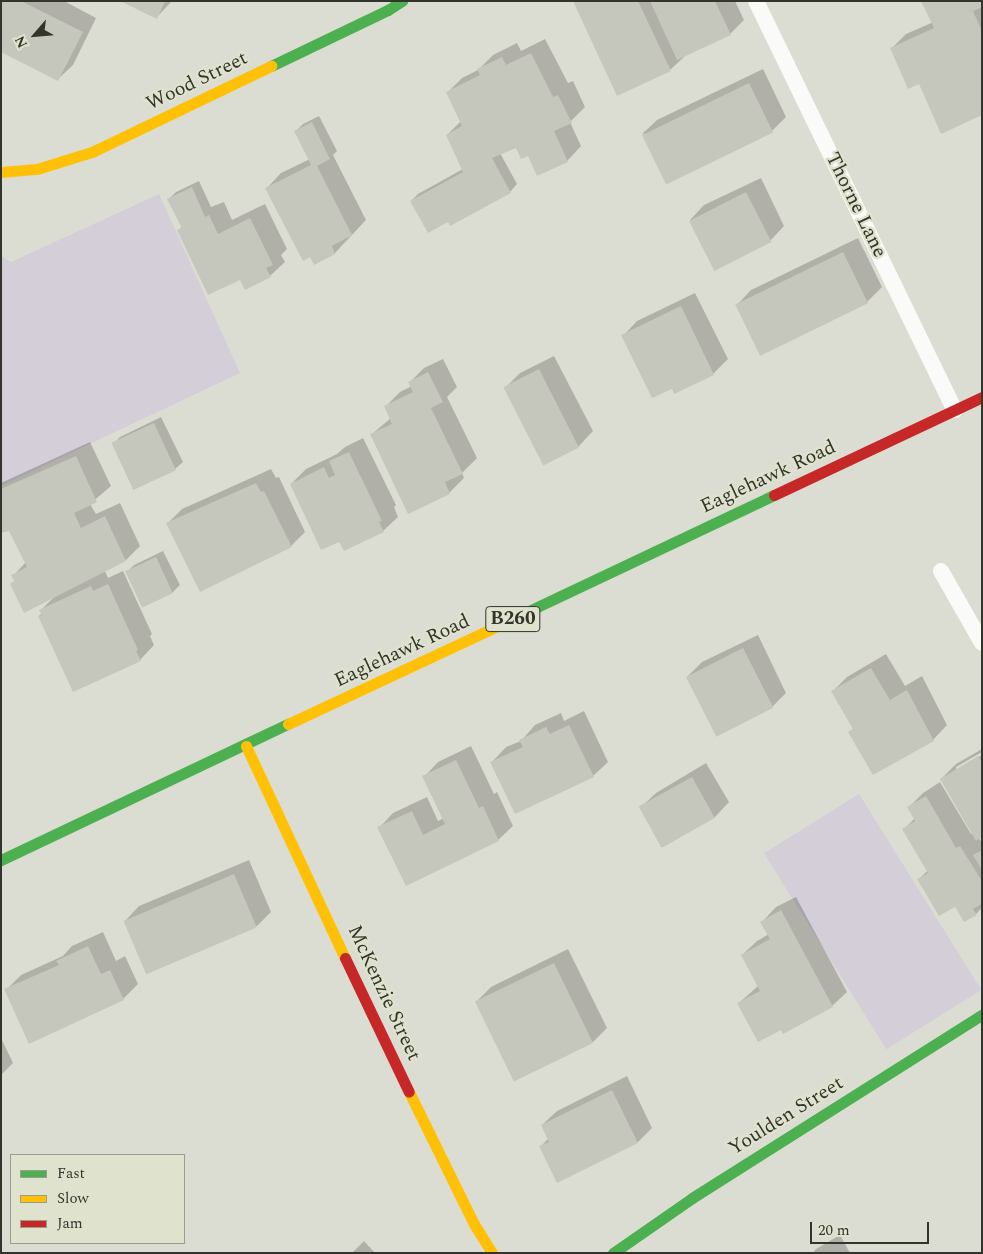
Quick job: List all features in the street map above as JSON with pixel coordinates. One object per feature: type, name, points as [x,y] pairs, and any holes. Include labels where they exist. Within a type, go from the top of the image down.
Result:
[{"type":"street","name":"Wood Street","points":[[1,172],[37,169],[92,152],[379,15],[402,1]]},
{"type":"street","name":"Eaglehawk Road","points":[[1,860],[982,398]]},
{"type":"street","name":"McKenzie Street","points":[[246,746],[375,1022],[474,1224],[492,1253]]},
{"type":"street","name":"Youlden Street","points":[[613,1253],[692,1198],[982,1015]]},
{"type":"lane","name":"Thorne Lane","points":[[756,1],[955,410]]},
{"type":"lane","points":[[941,571],[982,643]]},
{"type":"shaded area","points":[[159,194],[240,373],[1,486],[1,256],[11,262]]},
{"type":"shaded area","points":[[859,794],[981,990],[886,1049],[764,853]]},
{"type":"building","points":[[1,1],[21,1],[83,32],[58,81],[1,52]]},
{"type":"building","points":[[120,1],[165,1],[157,19]]},
{"type":"building","points":[[573,1],[638,1],[671,71],[617,96]]},
{"type":"building","points":[[650,1],[715,1],[731,35],[677,60]]},
{"type":"building","points":[[921,1],[982,1],[982,7],[973,11],[982,31],[982,115],[941,134],[919,84],[908,89],[890,48],[934,28]]},
{"type":"building","points":[[531,53],[553,97],[558,95],[572,123],[554,131],[568,162],[537,176],[528,156],[521,159],[516,148],[492,158],[511,193],[450,226],[448,222],[428,233],[410,201],[463,172],[446,135],[462,126],[446,92],[480,75],[477,69],[502,57],[506,65]]},
{"type":"building","points":[[749,83],[773,132],[666,185],[642,135]]},
{"type":"building","points":[[312,122],[330,159],[317,166],[352,235],[332,246],[335,254],[314,265],[310,257],[303,261],[265,188],[311,165],[294,131]]},
{"type":"building","points":[[192,187],[205,217],[209,215],[218,234],[250,218],[273,265],[266,268],[271,277],[245,290],[240,280],[208,295],[177,230],[182,228],[167,199]]},
{"type":"building","points":[[746,192],[771,242],[714,271],[689,221]]},
{"type":"building","points":[[843,252],[868,303],[760,356],[735,305]]},
{"type":"building","points":[[681,306],[714,375],[674,394],[672,389],[652,398],[621,335]]},
{"type":"building","points":[[539,369],[579,447],[543,466],[503,387]]},
{"type":"building","points":[[428,372],[443,402],[431,408],[463,474],[445,482],[450,494],[408,514],[370,434],[392,424],[384,406],[413,392],[408,382]]},
{"type":"building","points":[[154,423],[176,470],[133,490],[111,443]]},
{"type":"building","points":[[349,452],[382,521],[379,522],[384,532],[344,551],[339,542],[321,550],[290,484],[324,467],[329,478],[335,475],[329,461]]},
{"type":"building","points":[[76,456],[97,502],[74,513],[81,528],[105,516],[126,561],[24,613],[10,584],[14,581],[11,575],[27,567],[9,531],[1,533],[1,489]]},
{"type":"building","points":[[256,483],[261,492],[264,491],[292,547],[200,592],[166,523]]},
{"type":"building","points":[[156,557],[173,593],[142,608],[125,571]]},
{"type":"building","points":[[108,584],[138,650],[136,651],[141,661],[73,692],[38,616],[42,615],[39,610],[91,586],[93,591]]},
{"type":"building","points":[[743,648],[773,708],[716,737],[686,677]]},
{"type":"building","points":[[871,668],[890,700],[907,690],[934,741],[873,775],[848,732],[853,729],[831,691]]},
{"type":"building","points":[[569,725],[594,777],[515,814],[490,762],[523,747],[519,740],[546,727],[550,734]]},
{"type":"building","points":[[978,756],[982,762],[982,837],[976,841],[940,779]]},
{"type":"building","points":[[456,760],[479,808],[483,806],[499,841],[406,886],[377,827],[412,811],[423,835],[445,824],[422,776]]},
{"type":"building","points":[[692,777],[715,818],[661,848],[639,807]]},
{"type":"building","points":[[926,796],[956,848],[960,846],[982,881],[982,904],[973,909],[977,915],[964,922],[955,907],[939,916],[917,879],[928,873],[902,829],[915,821],[907,807]]},
{"type":"building","points":[[982,850],[982,870],[973,855]]},
{"type":"building","points":[[234,874],[257,927],[146,974],[124,921]]},
{"type":"building","points":[[781,910],[833,1007],[783,1034],[781,1030],[758,1042],[737,1003],[760,991],[741,955],[770,939],[760,922]]},
{"type":"building","points":[[88,946],[101,974],[110,970],[124,1000],[29,1044],[4,989],[59,965],[56,961]]},
{"type":"building","points":[[554,963],[593,1043],[514,1082],[475,1002]]},
{"type":"building","points":[[612,1090],[638,1143],[557,1183],[539,1146],[549,1142],[541,1125]]},
{"type":"traffic: fast","points":[[271,66],[388,10],[402,1]]},
{"type":"traffic: fast","points":[[499,625],[774,495]]},
{"type":"traffic: fast","points":[[1,860],[288,724]]},
{"type":"traffic: fast","points":[[613,1253],[692,1198],[982,1015]]},
{"type":"traffic: slow","points":[[1,172],[37,169],[92,152],[271,66]]},
{"type":"traffic: slow","points":[[288,724],[499,625]]},
{"type":"traffic: slow","points":[[246,746],[345,958]]},
{"type":"traffic: slow","points":[[409,1092],[474,1224],[492,1253]]},
{"type":"traffic: jam","points":[[774,495],[982,397]]},
{"type":"traffic: jam","points":[[345,958],[409,1092]]}]
